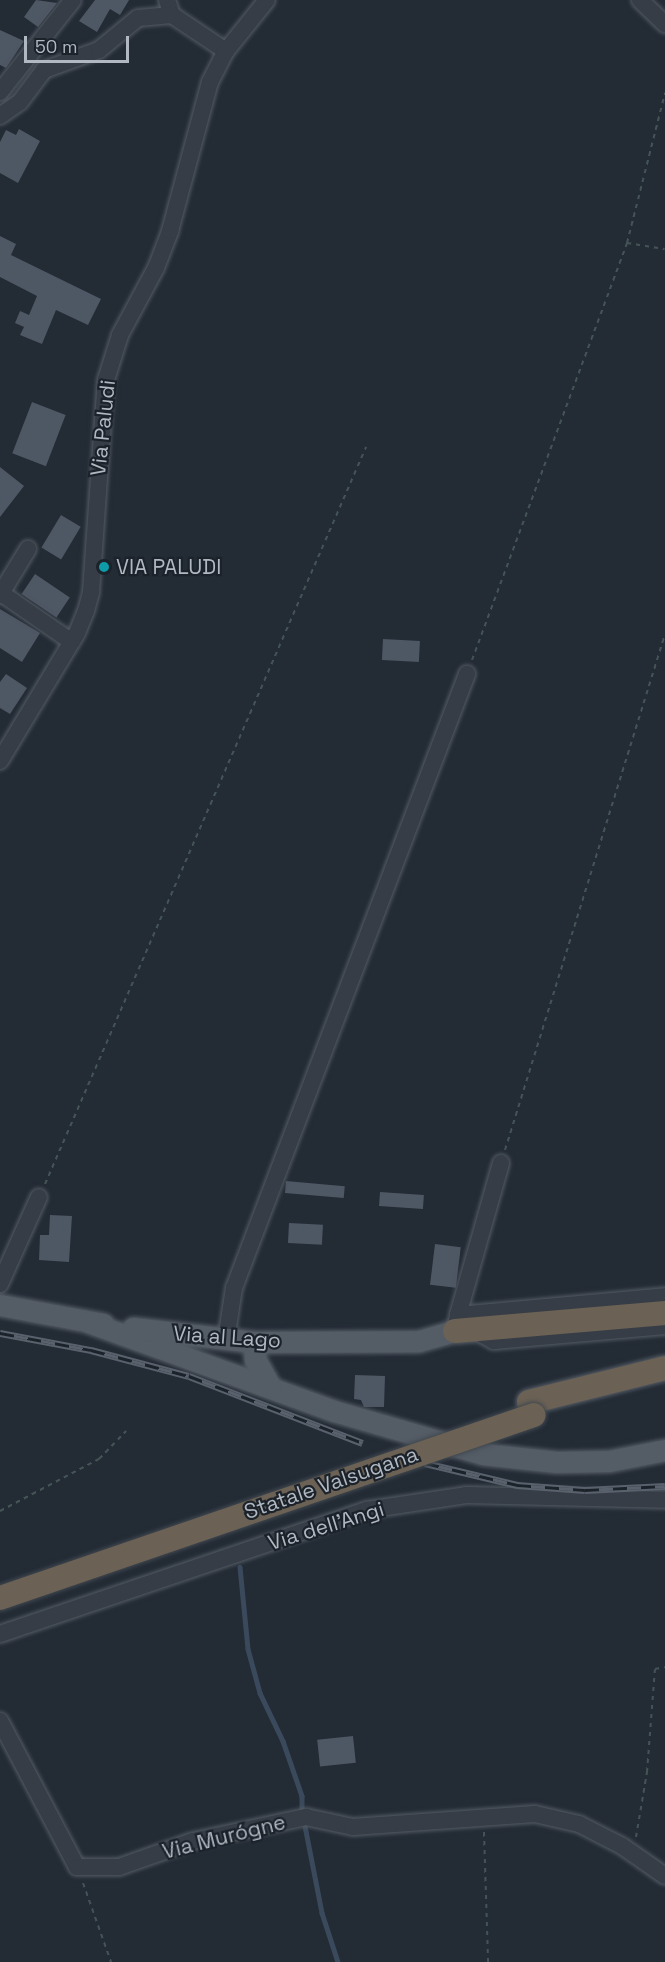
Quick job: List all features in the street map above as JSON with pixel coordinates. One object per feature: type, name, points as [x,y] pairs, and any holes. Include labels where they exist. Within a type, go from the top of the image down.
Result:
[{"type":"highway","points":[[462,1325],[665,1313]]},
{"type":"highway","name":"Statale Valsugana","points":[[0,1584],[532,1408],[665,1368]]},
{"type":"highway","name":"Statale Valsugana","points":[[0,1598],[532,1408],[665,1381]]},
{"type":"main road","name":"Via al Lago","points":[[0,1305],[88,1322],[254,1342],[419,1341],[462,1325]]},
{"type":"main road","points":[[88,1322],[249,1378],[334,1411],[483,1455],[557,1462],[609,1461],[665,1450]]},
{"type":"main road","points":[[226,1340],[249,1378]]},
{"type":"main road","points":[[254,1342],[255,1359],[270,1386]]},
{"type":"street","points":[[0,92],[73,0]]},
{"type":"street","name":"Via Paludi","points":[[0,761],[72,642],[91,592],[106,380],[120,335],[156,268],[170,231],[210,82],[226,51],[267,0]]},
{"type":"street","points":[[640,0],[665,24]]},
{"type":"street","points":[[0,116],[20,102],[44,70],[99,50],[138,18],[170,7],[226,51]]},
{"type":"street","points":[[28,549],[1,594],[72,642]]},
{"type":"street","points":[[226,1340],[234,1288],[467,674]]},
{"type":"street","points":[[462,1325],[501,1163]]},
{"type":"street","points":[[0,1284],[39,1197]]},
{"type":"street","points":[[462,1325],[665,1296]]},
{"type":"street","points":[[462,1325],[494,1341],[665,1326]]},
{"type":"street","name":"Via dell'Angi","points":[[0,1634],[367,1510],[466,1495],[665,1500]]},
{"type":"street","points":[[0,1721],[77,1867]]},
{"type":"street","name":"Via Murógne","points":[[77,1867],[119,1867],[193,1841],[306,1817],[353,1827],[482,1820],[535,1814],[579,1824],[633,1854],[665,1876]]},
{"type":"path","points":[[467,674],[627,243],[665,93]]},
{"type":"path","points":[[627,243],[665,249]]},
{"type":"path","points":[[39,1197],[366,447]]},
{"type":"path","points":[[501,1163],[665,634]]},
{"type":"path","points":[[0,1511],[99,1459],[126,1431]]},
{"type":"path","points":[[633,1854],[647,1772],[654,1669],[665,1667]]},
{"type":"path","points":[[482,1820],[488,1962]]},
{"type":"path","points":[[77,1867],[111,1962]]},
{"type":"building","points":[[36,0],[57,3],[38,27],[24,17]]},
{"type":"building","points":[[95,0],[129,0],[120,15],[110,9],[97,32],[79,21]]},
{"type":"building","points":[[0,30],[24,41],[6,68],[0,65]]},
{"type":"building","points":[[19,129],[40,141],[18,183],[0,173],[0,142],[6,130],[16,135]]},
{"type":"building","points":[[0,236],[16,244],[11,255],[101,299],[88,325],[56,310],[42,344],[20,335],[24,327],[15,323],[20,311],[29,315],[37,296],[0,277]]},
{"type":"building","points":[[32,402],[66,415],[46,466],[12,453]]},
{"type":"building","points":[[0,467],[24,486],[0,517]]},
{"type":"building","points":[[61,515],[81,527],[61,559],[41,548]]},
{"type":"building","points":[[35,574],[70,597],[56,617],[22,594]]},
{"type":"building","points":[[0,609],[40,633],[22,662],[0,648]]},
{"type":"building","points":[[383,639],[420,641],[419,662],[382,660]]},
{"type":"building","points":[[6,674],[27,688],[10,714],[0,708],[0,682]]},
{"type":"building","points":[[286,1181],[345,1186],[344,1198],[285,1193]]},
{"type":"building","points":[[380,1192],[424,1195],[423,1209],[379,1206]]},
{"type":"building","points":[[50,1215],[72,1216],[69,1262],[39,1260],[40,1235],[49,1235]]},
{"type":"building","points":[[289,1223],[323,1225],[322,1245],[288,1243]]},
{"type":"building","points":[[435,1244],[461,1247],[456,1288],[430,1285]]},
{"type":"building","points":[[355,1375],[385,1376],[384,1407],[364,1407],[361,1400],[354,1399]]},
{"type":"building","points":[[353,1736],[356,1763],[320,1767],[317,1740]]},
{"type":"waterway","points":[[240,1567],[248,1649],[260,1693],[283,1741],[302,1796],[302,1809]]},
{"type":"waterway","points":[[305,1826],[322,1913],[338,1962]]},
{"type":"railway","points":[[0,1333],[91,1350],[189,1376],[363,1443]]},
{"type":"railway","points":[[425,1463],[517,1485],[585,1490],[665,1486]]},
{"type":"place","name":"VIA PALUDI","points":[[104,567]]}]
